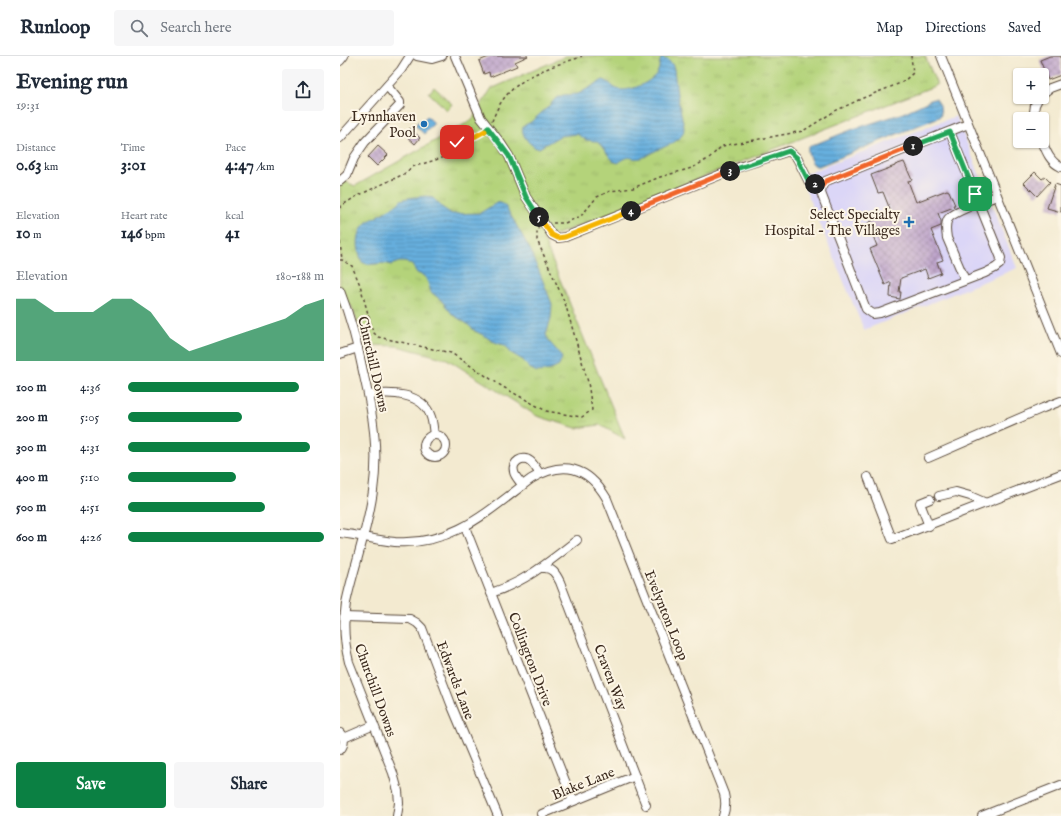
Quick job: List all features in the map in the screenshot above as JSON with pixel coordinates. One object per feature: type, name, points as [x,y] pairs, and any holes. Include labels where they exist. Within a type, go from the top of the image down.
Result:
[{"type":"street","points":[[340,61],[344,56]]},
{"type":"street","points":[[341,135],[401,70],[410,56]]},
{"type":"street","points":[[417,56],[432,59],[442,56]]},
{"type":"street","points":[[455,56],[481,118],[509,156],[526,197],[552,235],[558,238],[565,237],[742,166],[789,151],[797,158],[809,182],[822,186]]},
{"type":"street","points":[[941,56],[1061,354]]},
{"type":"street","points":[[1049,89],[1061,84]]},
{"type":"street","points":[[340,181],[347,175],[354,158],[365,142],[400,105],[400,102],[387,86]]},
{"type":"street","points":[[950,132],[1001,258],[1000,264],[995,268],[965,280],[880,313],[873,314],[866,309],[820,193],[822,186],[826,181],[968,124]]},
{"type":"street","points":[[1045,148],[1048,155],[1057,165],[1061,167]]},
{"type":"street","points":[[965,280],[947,238],[946,233],[948,219],[955,213],[997,196]]},
{"type":"street","name":"Churchill Downs","points":[[340,291],[353,326],[369,395],[375,432],[376,461],[373,491],[363,537],[349,588],[344,617],[345,642],[343,653],[353,673],[396,782],[398,803],[397,816]]},
{"type":"street","points":[[340,354],[358,348]]},
{"type":"street","points":[[369,395],[386,393],[400,394],[414,399],[427,410],[431,416],[434,436]]},
{"type":"street","points":[[928,458],[1061,401]]},
{"type":"street","points":[[522,485],[514,473],[513,468],[518,460],[528,459],[532,462],[540,474]]},
{"type":"street","name":"Evelynton Loop","points":[[340,533],[395,542],[424,541],[453,533],[465,527],[522,485],[540,474],[552,469],[564,467],[577,470],[591,478],[601,488],[607,499],[724,794],[726,802],[723,816]]},
{"type":"street","points":[[868,477],[892,539],[1061,474]]},
{"type":"street","points":[[939,496],[956,492],[986,503]]},
{"type":"street","points":[[928,526],[920,503],[930,499]]},
{"type":"street","name":"Collington Drive","points":[[465,527],[470,536],[572,801]]},
{"type":"street","points":[[491,593],[514,585],[543,568],[577,540]]},
{"type":"street","name":"Craven Way","points":[[543,568],[551,569],[556,574],[560,582],[646,805]]},
{"type":"street","name":"Edwards Lane","points":[[344,617],[410,619],[422,628],[451,704],[498,816]]},
{"type":"street","points":[[340,750],[344,742],[342,735],[374,726]]},
{"type":"street","name":"Blake Lane","points":[[542,814],[635,776]]},
{"type":"street","points":[[982,816],[1061,785]]},
{"type":"path","points":[[340,208],[357,196],[404,174],[412,167],[442,158],[457,142],[476,136],[488,128],[500,104],[520,82],[552,66],[582,56]]},
{"type":"path","points":[[340,242],[341,260],[352,266],[360,285],[373,332],[378,338],[451,353],[503,387],[546,411],[582,417],[592,410],[588,382],[565,303],[537,240],[537,229],[544,224],[565,223],[581,216],[597,197],[610,191],[633,188],[660,177],[692,168],[708,159],[722,146],[803,131],[835,111],[862,98],[904,82],[914,73],[911,56]]},
{"type":"shaded area","name":"Select Specialty Hospital - The Villages","points":[[956,116],[1017,268],[864,330],[800,176]]},
{"type":"green space","points":[[566,56],[925,56],[937,85],[542,240],[545,243],[625,439],[600,425],[576,428],[537,416],[447,359],[397,346],[366,345],[351,305],[340,309],[340,179],[355,186],[472,120],[491,89]]},
{"type":"green space","points":[[434,87],[452,104],[447,110],[429,93]]},
{"type":"water","points":[[661,58],[668,60],[674,69],[677,94],[684,127],[681,136],[674,142],[643,157],[628,158],[618,163],[613,161],[599,143],[586,140],[577,134],[560,136],[539,148],[536,148],[531,144],[524,135],[522,129],[523,126],[531,122],[556,98],[563,95],[578,94],[603,80],[615,88],[622,90],[627,90],[644,84],[657,73]]},
{"type":"water","points":[[936,99],[940,105],[941,115],[939,117],[819,166],[814,165],[811,161],[808,147],[851,130],[903,113]]},
{"type":"water","name":"Lynnhaven Pool","points":[[427,116],[434,123],[424,134],[415,125],[419,121],[421,123]]},
{"type":"water","points":[[426,196],[433,198],[443,208],[452,214],[480,213],[498,202],[506,207],[531,251],[552,304],[551,318],[546,335],[562,358],[559,366],[551,370],[537,372],[529,368],[523,360],[511,353],[506,346],[492,341],[475,331],[453,315],[441,300],[431,292],[427,280],[424,276],[417,273],[412,265],[405,262],[399,262],[391,265],[383,263],[366,264],[362,262],[358,241],[360,231],[363,226],[367,222],[396,205],[401,200]]},
{"type":"building","points":[[491,56],[528,56],[515,62],[517,66],[490,77],[489,72],[484,74],[479,61]]},
{"type":"building","points":[[1050,56],[1061,56],[1061,75],[1049,80],[1049,68],[1043,68],[1040,60]]},
{"type":"building","points":[[410,128],[420,138],[415,144],[404,134]]},
{"type":"building","points":[[378,146],[388,155],[377,166],[368,157]]},
{"type":"building","points":[[904,162],[912,180],[908,181],[916,202],[947,190],[949,191],[955,205],[953,205],[954,207],[938,213],[941,226],[931,230],[943,260],[937,262],[941,273],[928,278],[925,269],[901,278],[899,292],[901,292],[900,299],[890,297],[891,282],[885,285],[870,249],[877,246],[868,223],[891,212],[883,192],[878,193],[871,175]]},
{"type":"building","points":[[1035,172],[1042,179],[1045,177],[1050,182],[1037,196],[1024,183]]},
{"type":"building","points":[[1055,184],[1061,186],[1061,212],[1047,208]]},
{"type":"place","name":"Lynnhaven Pool","points":[[424,124]]},
{"type":"place","name":"Select Specialty Hospital - The Villages","points":[[909,222]]},
{"type":"route","points":[[457,142],[476,136],[488,128],[509,156],[526,197],[552,235],[558,238],[565,237],[742,166],[789,151],[797,158],[809,182],[822,186],[826,181],[950,132],[975,194]]}]
